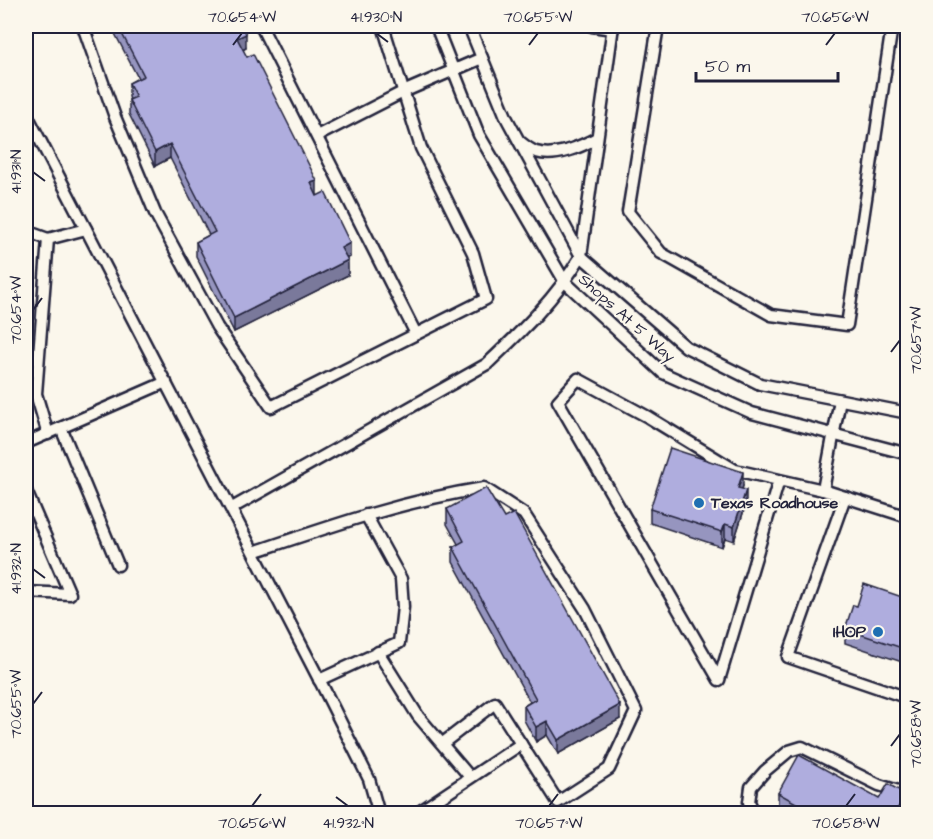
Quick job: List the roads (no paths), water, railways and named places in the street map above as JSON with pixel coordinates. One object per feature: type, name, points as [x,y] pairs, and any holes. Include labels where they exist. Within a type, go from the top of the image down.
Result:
[{"type":"lane","points":[[83,26],[115,117],[155,213],[217,327],[271,407],[486,299],[473,253],[421,148],[383,26]]},
{"type":"lane","points":[[261,26],[416,334]]},
{"type":"lane","name":"Shops At 5 Way","points":[[436,26],[479,135],[565,282],[663,373],[752,413],[908,454]]},
{"type":"lane","name":"Shops At 5 Way","points":[[469,26],[507,119],[581,256],[686,347],[760,384],[908,414]]},
{"type":"lane","points":[[232,508],[486,364],[522,331],[565,282],[581,256],[613,27],[592,26]]},
{"type":"lane","points":[[658,26],[628,212],[661,253],[771,315],[847,325],[891,33],[888,26]]},
{"type":"lane","points":[[317,136],[403,92],[482,58]]},
{"type":"lane","points":[[26,113],[232,508],[369,779],[379,813]]},
{"type":"lane","points":[[519,141],[536,152],[549,153],[576,149],[597,138]]},
{"type":"lane","points":[[26,231],[48,239],[86,229]]},
{"type":"lane","points":[[48,239],[36,394],[48,434]]},
{"type":"lane","points":[[779,480],[719,680],[558,401],[578,379],[648,417],[735,470],[779,480],[823,490],[908,517]]},
{"type":"lane","points":[[26,443],[166,382]]},
{"type":"lane","points":[[823,490],[840,400]]},
{"type":"lane","points":[[61,428],[118,565]]},
{"type":"lane","points":[[254,552],[366,515],[438,495],[483,488],[524,514],[585,609],[636,711],[609,769],[558,802],[495,703],[443,743]]},
{"type":"lane","points":[[26,491],[70,594],[26,592]]},
{"type":"lane","points":[[845,497],[788,657],[908,698]]},
{"type":"lane","points":[[319,680],[399,643],[403,607],[401,579],[366,515]]},
{"type":"lane","points":[[378,652],[418,716],[471,777]]},
{"type":"lane","points":[[416,813],[521,744]]},
{"type":"lane","points":[[755,813],[749,802],[751,787],[765,771],[789,751],[802,747],[879,785],[908,795]]},
{"type":"place","name":"Texas Roadhouse","points":[[699,503]]},
{"type":"place","name":"IHOP","points":[[878,632]]}]
